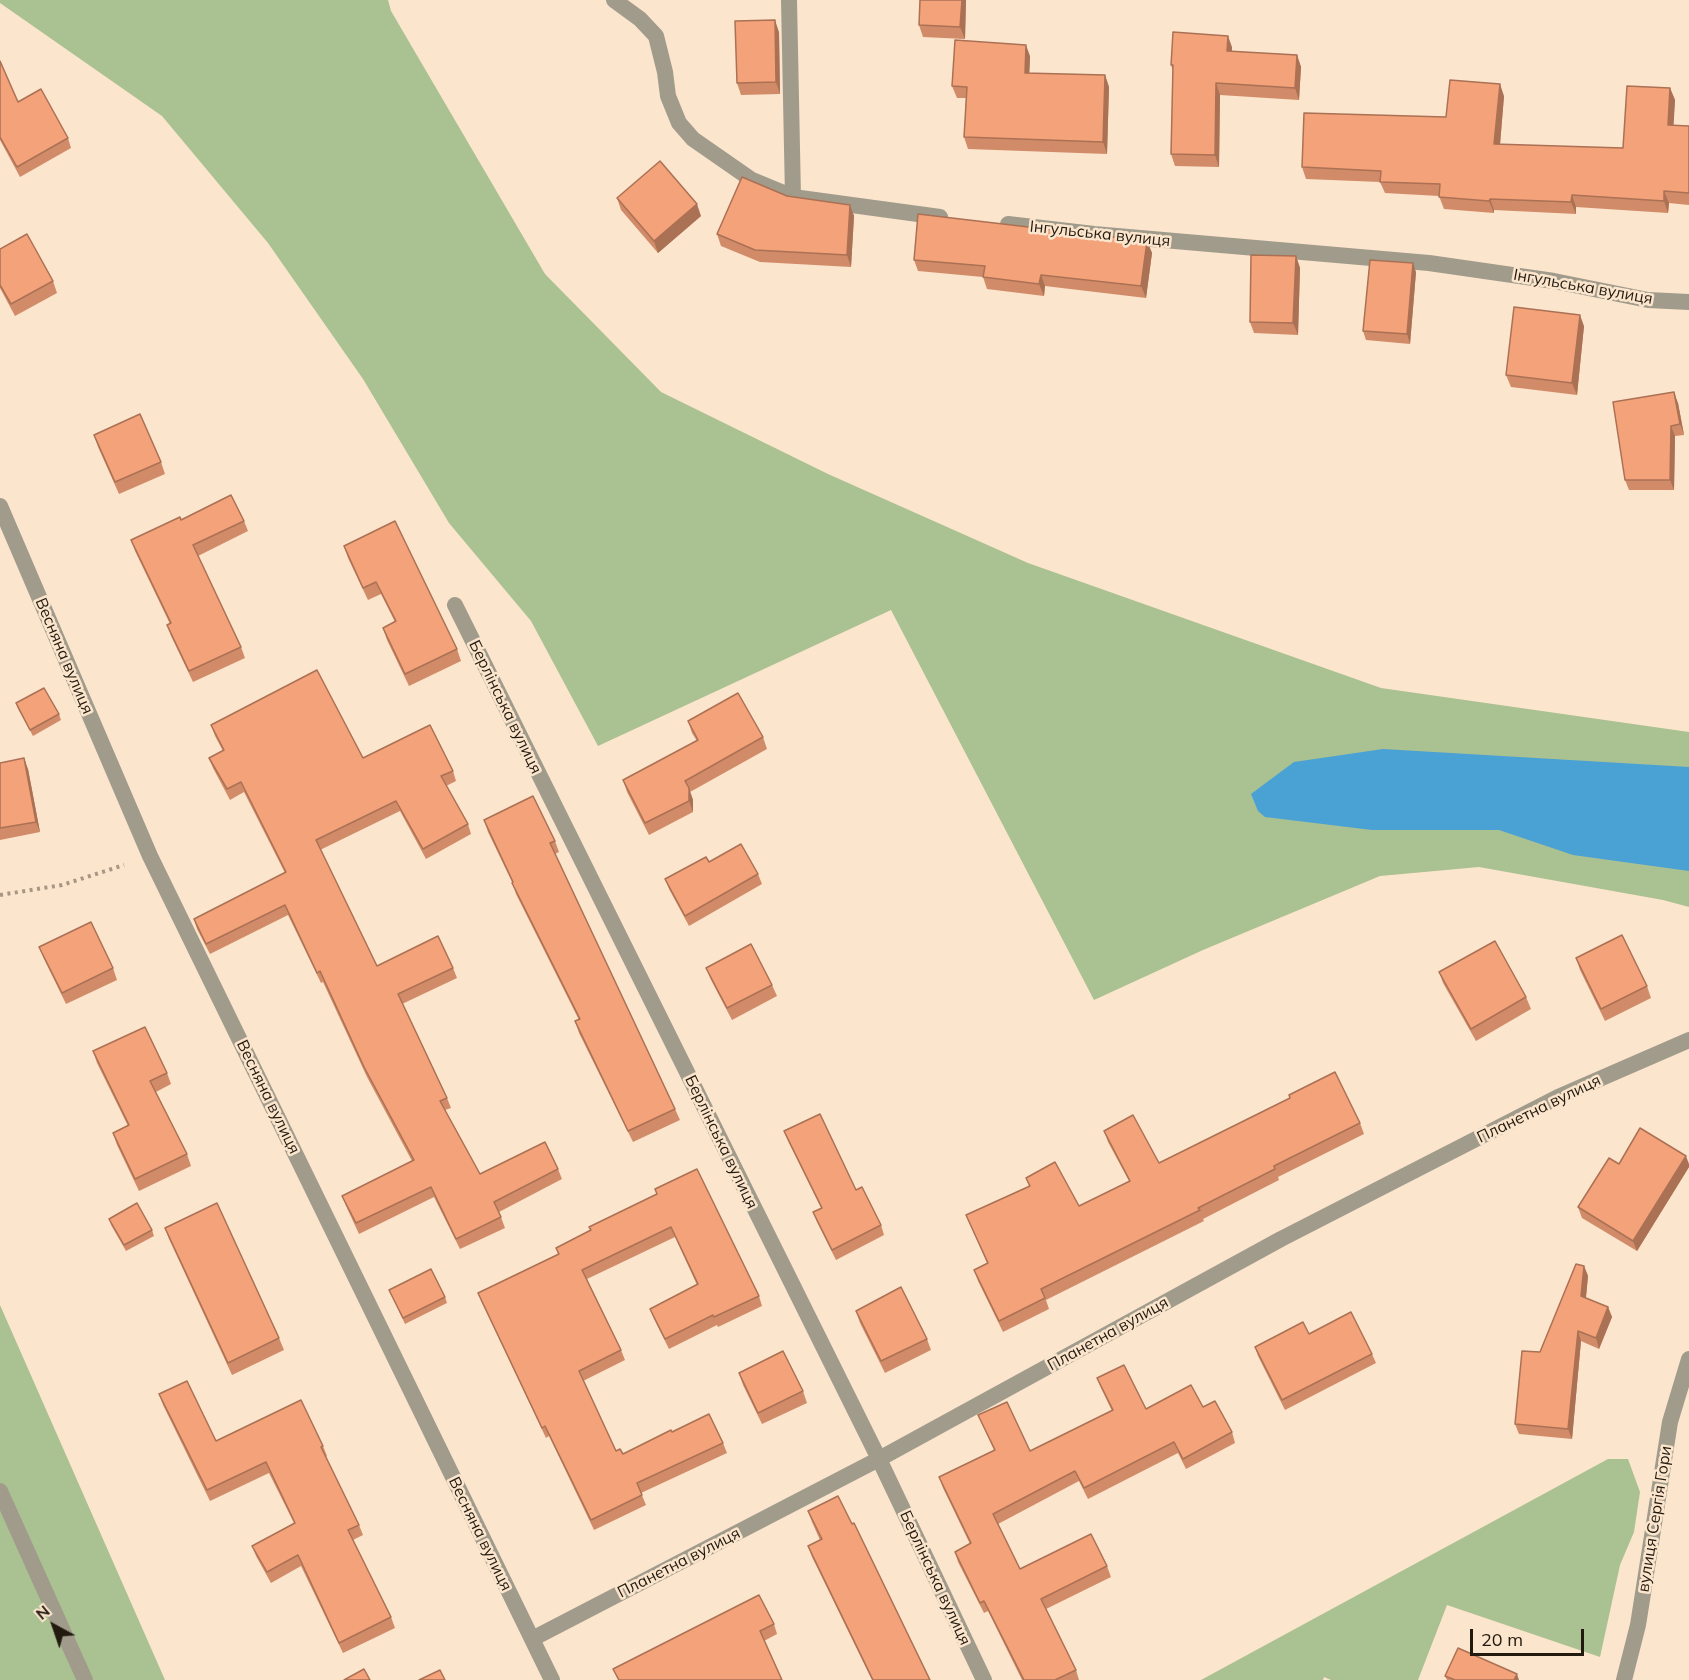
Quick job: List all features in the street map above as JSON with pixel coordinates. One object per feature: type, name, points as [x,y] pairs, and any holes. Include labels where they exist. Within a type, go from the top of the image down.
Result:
[{"type":"street","points":[[614,0],[640,19],[656,36],[668,96],[679,123],[693,139],[752,180],[793,197],[952,218]]},
{"type":"street","points":[[789,0],[793,197]]},
{"type":"street","name":"Інгульська вулиця","points":[[988,222],[1094,234],[1429,263],[1554,281],[1648,300],[1689,302]]},
{"type":"street","name":"Весняна вулиця","points":[[0,506],[150,856],[552,1680]]},
{"type":"street","name":"Берлінська вулиця","points":[[455,606],[879,1459],[984,1680]]},
{"type":"street","name":"Планетна вулиця","points":[[532,1639],[879,1459],[1281,1239],[1558,1097],[1689,1040]]},
{"type":"street","name":"вулиця Сергія Гори","points":[[1624,1680],[1638,1625],[1670,1422],[1689,1359]]},
{"type":"street","points":[[0,1491],[85,1680]]},
{"type":"path","points":[[0,895],[62,885],[150,856]]},
{"type":"green space","points":[[0,0],[388,0],[391,11],[545,274],[661,392],[828,474],[1028,563],[1381,688],[1689,732],[1689,907],[1663,900],[1479,867],[1380,876],[1203,950],[1094,1000],[891,610],[598,746],[531,621],[449,523],[363,379],[268,243],[162,116],[0,3]]},
{"type":"green space","points":[[0,1305],[165,1680],[0,1680]]},
{"type":"green space","points":[[1608,1459],[1628,1459],[1640,1492],[1634,1532],[1620,1565],[1600,1657],[1447,1605],[1418,1680],[1331,1680],[1324,1677],[1323,1680],[1201,1680]]},
{"type":"water","points":[[1383,749],[1689,767],[1689,871],[1573,855],[1499,830],[1372,830],[1265,817],[1258,811],[1251,794],[1294,762]]},
{"type":"building","points":[[920,0],[962,0],[960,27],[919,25]]},
{"type":"building","points":[[775,20],[776,82],[737,83],[735,21]]},
{"type":"building","points":[[1173,32],[1228,36],[1227,51],[1297,55],[1295,88],[1216,83],[1215,155],[1171,154]]},
{"type":"building","points":[[955,40],[1026,45],[1025,73],[1105,75],[1103,142],[964,137],[967,87],[952,86]]},
{"type":"building","points":[[0,61],[18,102],[41,89],[68,138],[17,167],[0,137]]},
{"type":"building","points":[[1450,80],[1500,84],[1494,144],[1623,148],[1627,86],[1670,88],[1668,125],[1689,126],[1689,193],[1664,191],[1664,201],[1572,195],[1571,202],[1490,199],[1489,201],[1439,197],[1440,184],[1380,182],[1381,171],[1302,167],[1304,113],[1446,117]]},
{"type":"building","points":[[660,161],[697,204],[654,241],[617,198]]},
{"type":"building","points":[[742,177],[787,196],[850,205],[847,255],[755,250],[717,234]]},
{"type":"building","points":[[918,214],[1147,241],[1141,286],[1041,275],[1039,284],[983,277],[985,266],[914,260]]},
{"type":"building","points":[[27,234],[53,281],[11,304],[0,285],[0,249]]},
{"type":"building","points":[[1251,255],[1296,256],[1293,323],[1250,322]]},
{"type":"building","points":[[1370,260],[1413,263],[1407,334],[1363,331]]},
{"type":"building","points":[[1514,307],[1580,315],[1572,383],[1506,375]]},
{"type":"building","points":[[1674,392],[1680,424],[1671,426],[1670,480],[1625,480],[1613,402]]},
{"type":"building","points":[[140,414],[161,462],[115,482],[94,435]]},
{"type":"building","points":[[231,495],[244,521],[193,545],[241,647],[189,671],[167,625],[171,623],[131,540],[180,517],[181,520]]},
{"type":"building","points":[[395,521],[457,649],[405,674],[383,628],[396,621],[376,582],[363,588],[344,546]]},
{"type":"building","points":[[317,670],[363,758],[430,725],[453,771],[441,776],[468,824],[423,849],[396,801],[316,840],[377,966],[438,936],[453,968],[398,994],[447,1098],[440,1101],[480,1174],[545,1142],[558,1169],[494,1202],[501,1217],[456,1239],[431,1187],[356,1223],[342,1196],[414,1160],[364,1067],[320,971],[317,973],[285,905],[206,944],[194,919],[286,872],[241,782],[227,789],[209,758],[224,750],[211,725]]},
{"type":"building","points":[[44,688],[59,714],[30,730],[16,703]]},
{"type":"building","points":[[738,693],[763,737],[685,781],[689,788],[689,801],[645,823],[623,780],[698,740],[688,721]]},
{"type":"building","points":[[24,758],[36,822],[0,828],[0,763]]},
{"type":"building","points":[[533,796],[555,841],[550,843],[675,1109],[628,1131],[575,1021],[580,1019],[512,883],[484,820]]},
{"type":"building","points":[[741,844],[758,874],[685,916],[665,879],[706,857],[709,862]]},
{"type":"building","points":[[91,922],[113,968],[62,993],[39,947]]},
{"type":"building","points":[[1622,935],[1647,986],[1601,1009],[1576,958]]},
{"type":"building","points":[[1495,941],[1526,997],[1471,1029],[1439,972]]},
{"type":"building","points":[[751,944],[772,985],[727,1008],[706,968]]},
{"type":"building","points":[[145,1027],[167,1073],[150,1081],[187,1154],[135,1179],[113,1133],[129,1125],[93,1051]]},
{"type":"building","points":[[1335,1072],[1360,1123],[1274,1166],[1275,1169],[1198,1208],[1200,1210],[1041,1289],[1045,1298],[999,1321],[974,1270],[988,1263],[966,1215],[1030,1186],[1026,1178],[1055,1162],[1079,1206],[1130,1181],[1104,1131],[1133,1115],[1159,1163],[1290,1098],[1289,1095]]},
{"type":"building","points":[[820,1114],[856,1190],[862,1187],[881,1225],[832,1250],[813,1212],[822,1208],[784,1131]]},
{"type":"building","points":[[1640,1128],[1686,1156],[1633,1241],[1578,1207],[1609,1158],[1619,1164]]},
{"type":"building","points":[[697,1169],[759,1296],[714,1317],[713,1315],[665,1339],[650,1309],[698,1284],[671,1227],[582,1270],[621,1350],[579,1371],[616,1451],[620,1449],[623,1454],[709,1414],[723,1443],[637,1483],[642,1495],[591,1520],[545,1426],[542,1428],[478,1293],[559,1254],[556,1248],[591,1230],[589,1227],[657,1194],[655,1189]]},
{"type":"building","points":[[137,1203],[152,1230],[124,1245],[109,1219]]},
{"type":"building","points":[[217,1203],[279,1338],[228,1363],[165,1228]]},
{"type":"building","points":[[1576,1264],[1584,1266],[1581,1296],[1608,1307],[1596,1338],[1578,1331],[1568,1429],[1515,1424],[1522,1351],[1540,1352]]},
{"type":"building","points":[[431,1269],[445,1297],[403,1318],[389,1290]]},
{"type":"building","points":[[901,1287],[927,1339],[881,1361],[856,1311]]},
{"type":"building","points":[[1351,1312],[1372,1354],[1282,1400],[1255,1347],[1303,1322],[1309,1334]]},
{"type":"building","points":[[783,1351],[803,1391],[758,1413],[739,1373]]},
{"type":"building","points":[[1124,1365],[1146,1409],[1191,1385],[1203,1407],[1215,1401],[1232,1432],[1183,1459],[1174,1442],[1084,1488],[1075,1471],[993,1514],[1020,1569],[1091,1534],[1107,1566],[1041,1599],[1076,1670],[1055,1680],[1024,1680],[984,1601],[980,1603],[955,1552],[971,1543],[939,1477],[995,1450],[978,1415],[1007,1402],[1030,1451],[1113,1410],[1097,1378]]},
{"type":"building","points":[[187,1381],[216,1441],[301,1400],[359,1525],[348,1530],[391,1617],[339,1643],[298,1555],[267,1572],[252,1546],[295,1523],[266,1462],[207,1490],[159,1394]]},
{"type":"building","points":[[838,1496],[852,1524],[854,1523],[930,1680],[873,1680],[808,1546],[822,1539],[808,1511]]},
{"type":"building","points":[[759,1595],[774,1624],[760,1631],[782,1680],[619,1680],[613,1669]]},
{"type":"building","points":[[1458,1648],[1517,1674],[1514,1680],[1455,1680],[1445,1676]]},
{"type":"building","points":[[364,1669],[370,1680],[344,1680]]},
{"type":"building","points":[[440,1670],[445,1680],[419,1680]]}]
